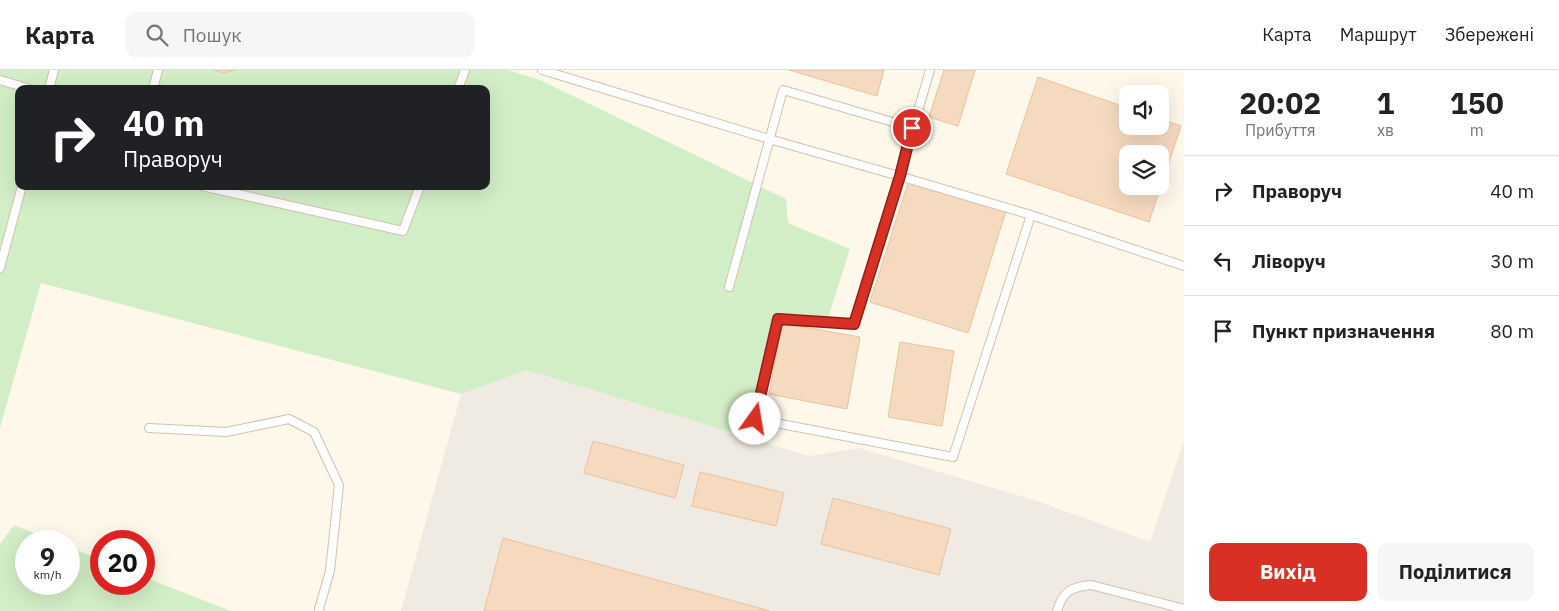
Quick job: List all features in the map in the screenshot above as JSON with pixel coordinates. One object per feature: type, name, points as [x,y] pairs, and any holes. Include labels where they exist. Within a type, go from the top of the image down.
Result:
[{"type":"lane","points":[[50,85],[54,70]]},
{"type":"lane","points":[[154,85],[158,70]]},
{"type":"lane","points":[[459,85],[465,70]]},
{"type":"lane","points":[[542,70],[769,140],[1031,215],[1184,266]]},
{"type":"lane","points":[[930,70],[912,128],[900,176],[854,324],[778,319],[755,419],[953,457],[1031,215]]},
{"type":"lane","points":[[0,80],[17,85]]},
{"type":"lane","points":[[729,287],[783,90],[912,128]]},
{"type":"lane","points":[[0,268],[21,190]]},
{"type":"lane","points":[[220,190],[403,231],[418,190]]},
{"type":"lane","points":[[149,428],[226,432],[289,419],[314,432],[339,485],[330,571],[320,611]]},
{"type":"lane","points":[[1057,611],[1061,598],[1076,587],[1091,585],[1184,609]]},
{"type":"shaded area","points":[[525,370],[809,456],[859,448],[1037,501],[1150,542],[1184,441],[1184,611],[401,611],[461,394]]},
{"type":"green space","points":[[0,70],[507,70],[540,80],[786,199],[788,223],[850,249],[828,318],[778,313],[750,438],[526,370],[461,394],[41,283],[0,428]]},
{"type":"green space","points":[[14,525],[26,530],[15,530],[15,595],[80,595],[80,551],[90,556],[90,595],[155,595],[155,581],[231,611],[0,611],[0,544]]},
{"type":"building","points":[[214,70],[235,70],[223,73]]},
{"type":"building","points":[[789,70],[884,70],[877,96]]},
{"type":"building","points":[[944,70],[975,70],[958,126],[929,117]]},
{"type":"building","points":[[1038,77],[1119,105],[1119,135],[1169,135],[1169,122],[1181,126],[1169,162],[1169,145],[1119,145],[1119,195],[1158,195],[1149,222],[1006,174]]},
{"type":"building","points":[[909,180],[1006,211],[968,333],[870,302]]},
{"type":"building","points":[[782,323],[860,337],[847,409],[769,394]]},
{"type":"building","points":[[900,342],[954,351],[942,426],[888,417]]},
{"type":"building","points":[[593,441],[684,465],[675,498],[584,473]]},
{"type":"building","points":[[700,472],[784,493],[776,526],[692,506]]},
{"type":"building","points":[[833,498],[951,529],[939,575],[821,544]]},
{"type":"building","points":[[503,538],[770,611],[484,611]]},
{"type":"route","points":[[755,419],[778,319],[854,324],[900,176],[912,128]]}]
